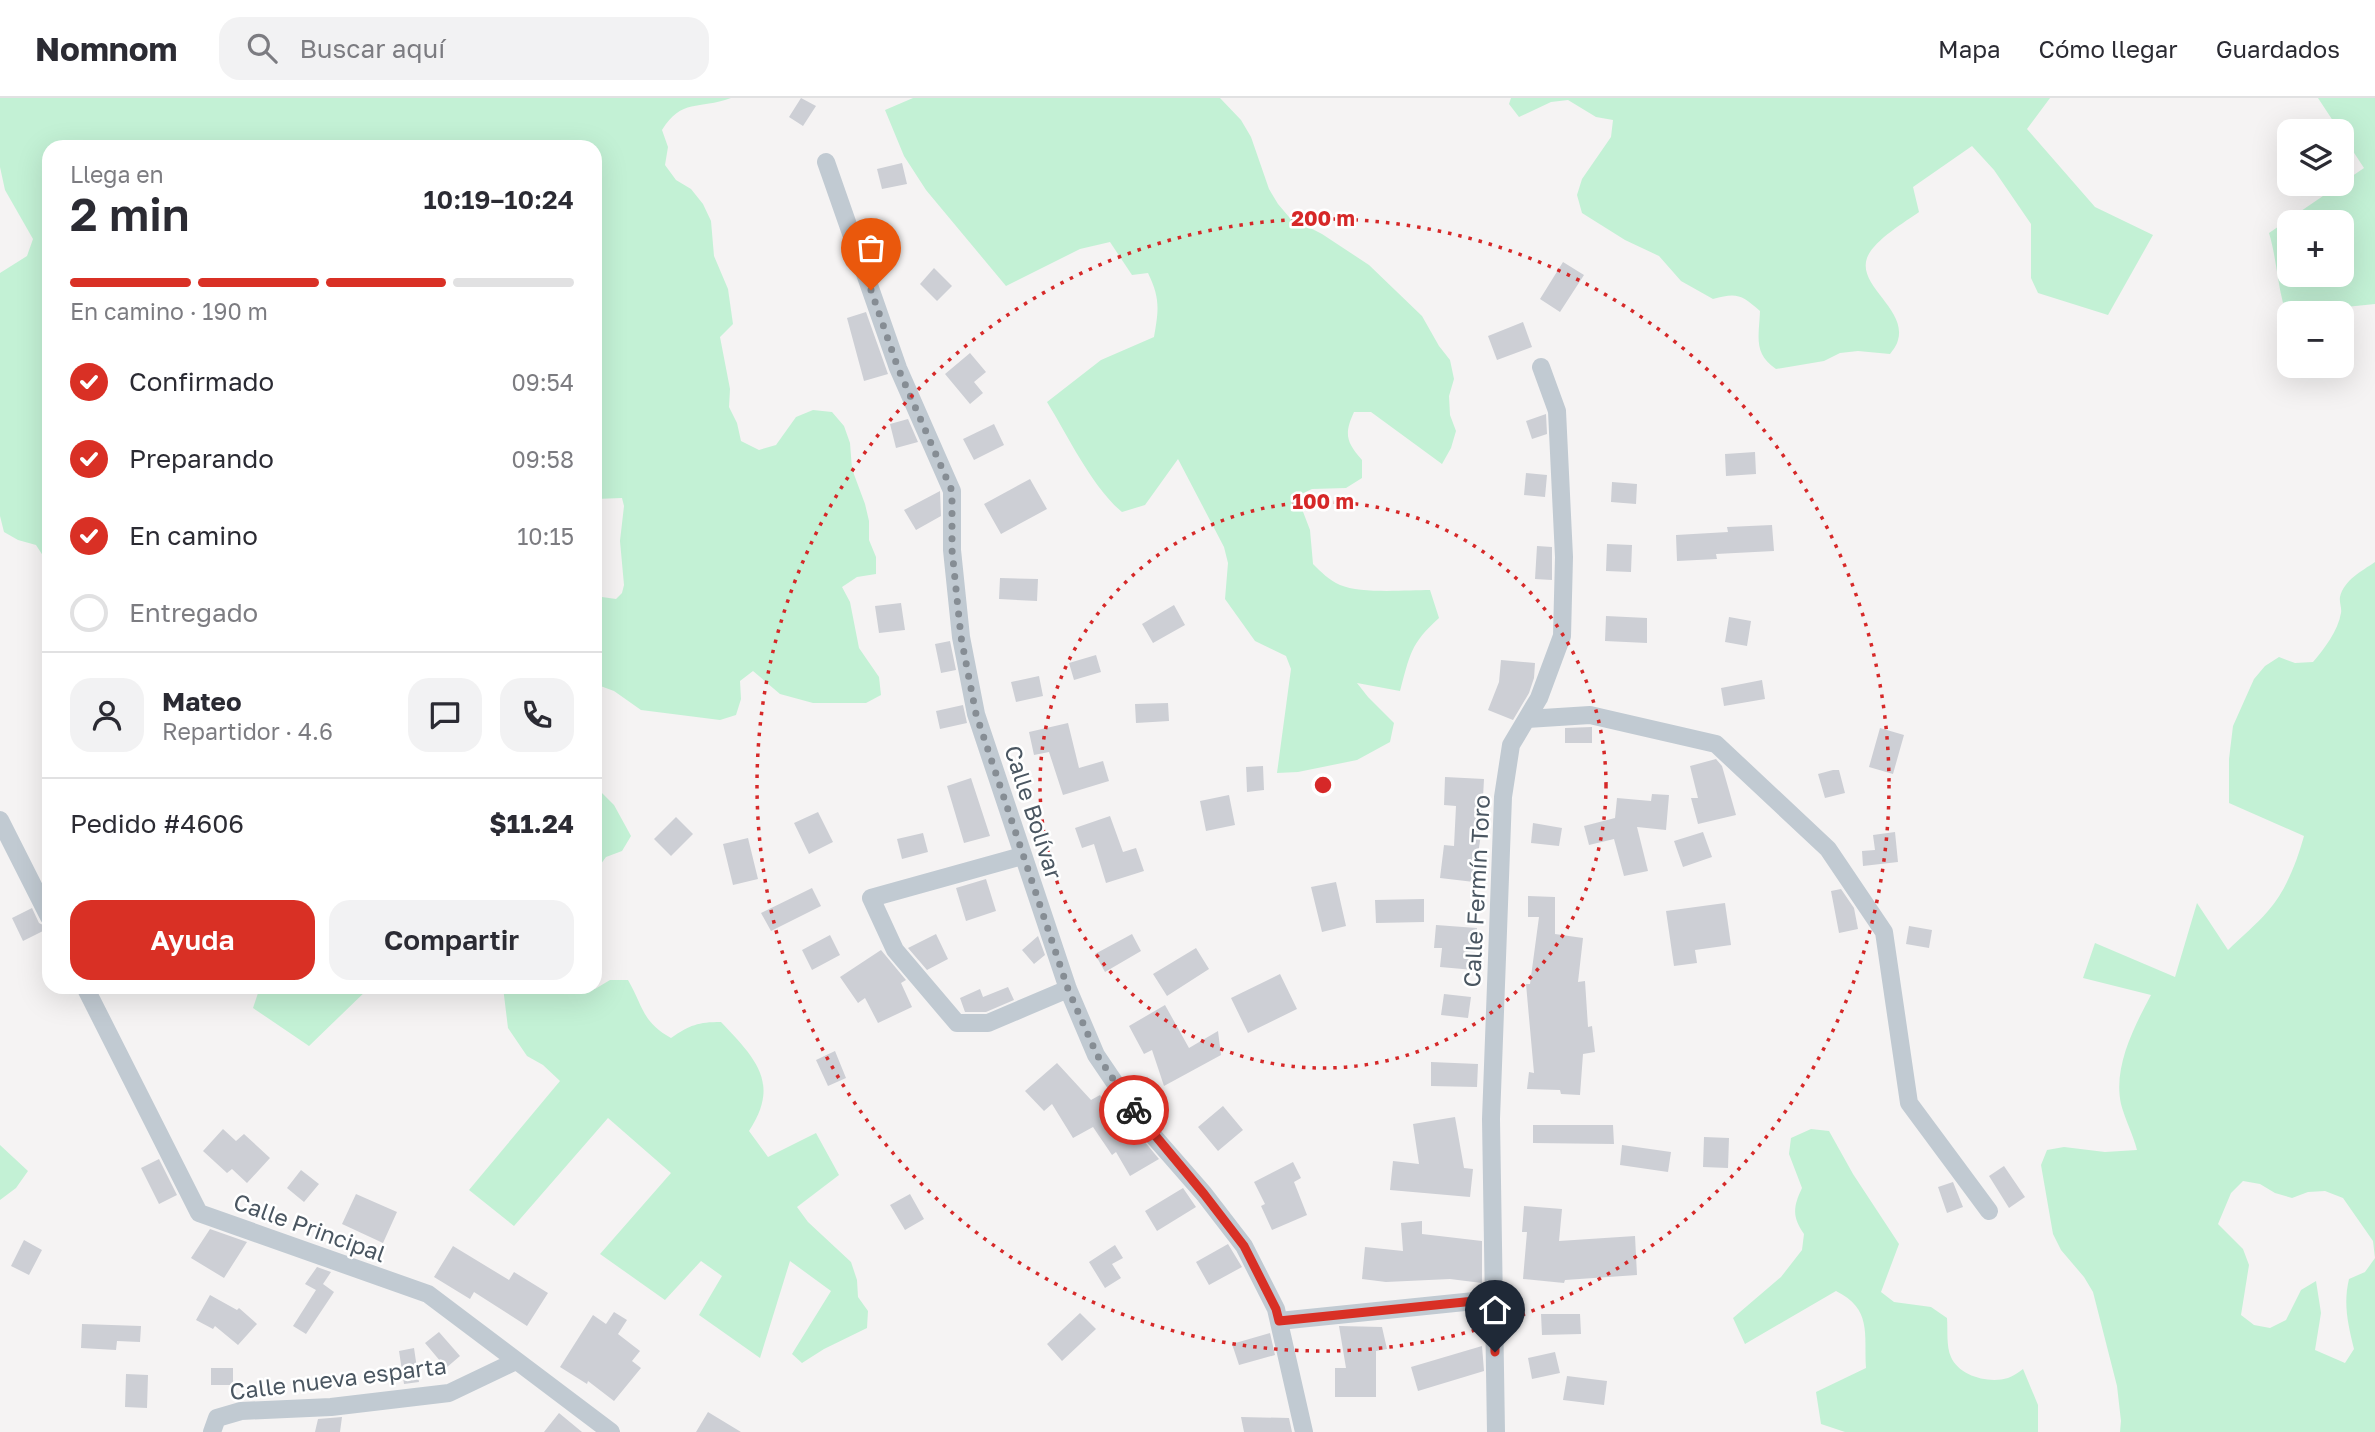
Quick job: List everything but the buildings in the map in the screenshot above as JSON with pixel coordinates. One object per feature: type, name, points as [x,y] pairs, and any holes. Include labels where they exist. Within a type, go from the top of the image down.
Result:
[{"type":"street","name":"Calle Bolívar","points":[[826,162],[898,368],[952,491],[952,550],[960,625],[976,714],[1068,989],[1097,1055],[1142,1123],[1204,1194],[1244,1246],[1276,1309],[1304,1432]]},
{"type":"street","name":"Calle Fermín Toro","points":[[1496,1432],[1491,1119],[1503,797],[1511,746],[1539,698],[1562,636],[1564,557],[1557,411],[1541,367]]},
{"type":"street","points":[[1527,719],[1590,715],[1716,744],[1828,849],[1884,932],[1909,1104],[1989,1211]]},
{"type":"street","points":[[0,820],[42,903]]},
{"type":"street","points":[[1023,856],[871,898],[895,950],[957,1023],[988,1023],[1068,989]]},
{"type":"street","name":"Calle Principal","points":[[89,994],[199,1213],[428,1294],[611,1432]]},
{"type":"street","points":[[1279,1321],[1494,1299]]},
{"type":"street","name":"Calle nueva esparta","points":[[212,1432],[217,1418],[241,1411],[331,1407],[449,1393],[516,1361]]},
{"type":"green space","points":[[0,98],[731,98],[692,106],[669,120],[662,130],[668,147],[665,165],[676,180],[691,189],[703,204],[711,221],[714,256],[728,289],[733,324],[720,337],[730,389],[729,407],[737,423],[741,441],[759,450],[776,445],[796,417],[813,410],[832,412],[844,426],[850,443],[852,469],[869,521],[869,540],[876,557],[876,574],[857,577],[842,587],[850,602],[859,648],[879,677],[881,695],[866,703],[813,703],[780,694],[753,671],[740,681],[741,699],[736,715],[720,720],[641,710],[614,691],[602,687],[602,597],[616,599],[622,593],[624,585],[620,541],[624,506],[622,498],[602,499],[602,140],[42,140],[42,554],[36,545],[18,540],[4,532],[0,516],[0,273],[27,256],[33,239],[5,190],[0,167]]},
{"type":"green space","points":[[913,98],[1220,98],[1241,120],[1251,137],[1269,189],[1289,217],[1322,234],[1369,265],[1422,316],[1450,360],[1454,379],[1449,396],[1450,415],[1456,431],[1442,464],[1371,412],[1354,412],[1348,438],[1362,460],[1362,478],[1346,488],[1312,489],[1297,496],[1310,530],[1313,564],[1329,578],[1340,585],[1360,590],[1430,590],[1439,618],[1422,635],[1412,651],[1400,691],[1357,683],[1394,723],[1390,742],[1357,760],[1298,772],[1277,773],[1291,669],[1286,656],[1255,641],[1225,599],[1228,563],[1224,547],[1178,459],[1145,505],[1122,512],[1091,475],[1047,402],[1101,360],[1154,337],[1157,304],[1148,273],[1132,275],[1110,242],[1080,249],[1006,286],[926,190],[904,156],[885,110]]},
{"type":"green space","points":[[1511,98],[2050,98],[2027,129],[2095,207],[2153,235],[2108,315],[2038,293],[2031,278],[2031,224],[1994,170],[1972,146],[1913,187],[1919,212],[1882,239],[1867,258],[1869,278],[1896,318],[1899,329],[1897,342],[1890,354],[1858,351],[1840,353],[1824,361],[1776,369],[1761,350],[1760,311],[1754,306],[1739,296],[1713,299],[1681,281],[1659,256],[1625,240],[1582,213],[1577,195],[1582,179],[1611,137],[1613,120],[1596,117],[1568,100],[1551,102],[1519,117],[1509,104]]},
{"type":"green space","points":[[2318,98],[2375,98],[2375,304],[2354,306],[2354,301],[2283,301],[2280,287],[2354,287],[2354,210],[2303,210],[2323,196],[2354,196],[2354,175],[2364,168],[2354,153],[2354,119],[2332,119]]},
{"type":"green space","points":[[2277,228],[2277,271],[2273,250],[2269,233]]},
{"type":"green space","points":[[2375,562],[2375,1258],[2375,1432],[2120,1432],[2117,1386],[2093,1292],[2061,1250],[2053,1234],[2041,1165],[2047,1150],[2064,1147],[2105,1152],[2137,1150],[2121,1104],[2120,1076],[2132,1034],[2151,995],[2083,978],[2095,943],[2175,977],[2197,903],[2228,950],[2274,903],[2290,875],[2304,836],[2229,803],[2229,759],[2233,726],[2254,679],[2265,666],[2279,657],[2295,663],[2313,662],[2337,626],[2341,613],[2342,591],[2349,581]],"holes":[[[2243,1181],[2260,1184],[2275,1193],[2292,1198],[2308,1192],[2325,1191],[2343,1198],[2373,1241],[2375,1258],[2365,1272],[2349,1279],[2347,1288],[2346,1306],[2354,1349],[2345,1363],[2315,1350],[2321,1313],[2316,1281],[2301,1290],[2286,1320],[2270,1328],[2254,1325],[2241,1315],[2249,1265],[2243,1249],[2218,1224],[2231,1193]]]},
{"type":"green space","points":[[602,793],[614,805],[631,836],[622,851],[606,857],[602,862]]},
{"type":"green space","points":[[610,980],[628,980],[644,1013],[654,1026],[671,1038],[694,1025],[721,1022],[744,1047],[760,1072],[763,1099],[749,1131],[768,1157],[816,1133],[839,1175],[797,1207],[808,1222],[851,1262],[857,1280],[858,1297],[868,1311],[867,1328],[802,1363],[792,1354],[831,1291],[790,1261],[760,1358],[699,1315],[722,1276],[701,1261],[665,1300],[600,1254],[671,1173],[608,1118],[514,1226],[469,1190],[560,1081],[543,1065],[527,1056],[508,1028],[504,994],[602,994],[602,985]]},
{"type":"green space","points":[[258,994],[363,994],[309,1046],[253,1008]]},
{"type":"green space","points":[[1811,1129],[1829,1131],[1853,1174],[1899,1244],[1881,1292],[1894,1302],[1931,1307],[1947,1318],[1949,1353],[1955,1364],[1968,1374],[2000,1380],[2023,1369],[2038,1405],[2038,1432],[1845,1432],[1821,1424],[1816,1392],[1866,1368],[1865,1333],[1861,1314],[1848,1298],[1836,1291],[1745,1344],[1733,1318],[1781,1277],[1802,1250],[1804,1234],[1795,1212],[1802,1188],[1789,1154],[1791,1138]]},
{"type":"green space","points":[[0,1145],[28,1171],[16,1188],[0,1200]]},
{"type":"way so far","points":[[871,290],[898,368],[952,491],[952,550],[961,637],[976,714],[1068,989],[1097,1055],[1134,1110]]},
{"type":"route","points":[[1134,1110],[1244,1246],[1276,1309],[1279,1321],[1494,1299],[1495,1352]]}]
